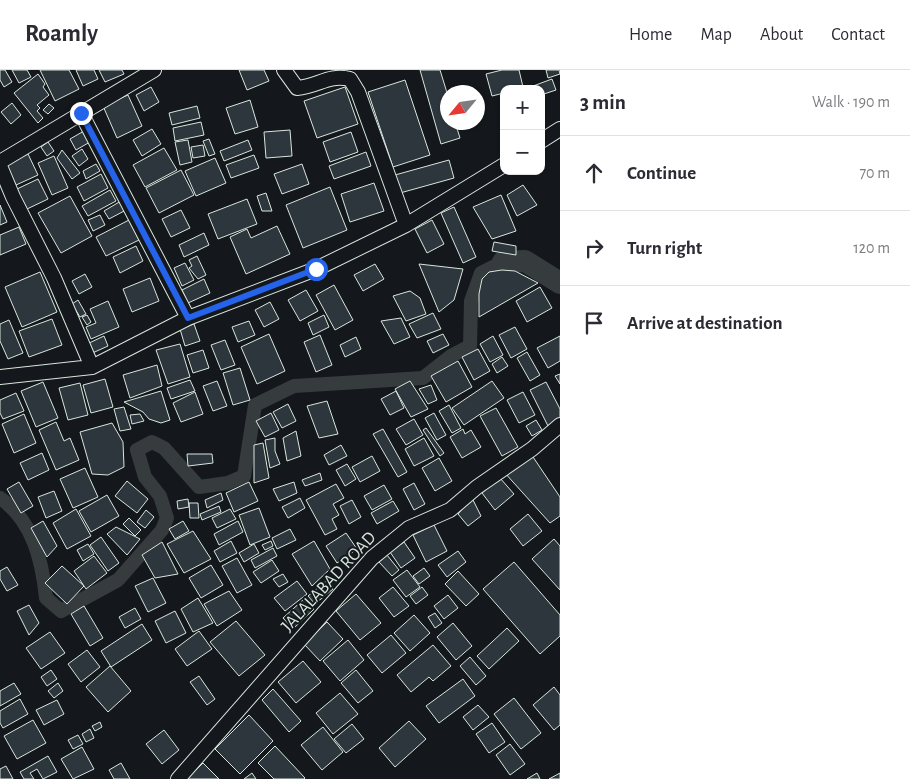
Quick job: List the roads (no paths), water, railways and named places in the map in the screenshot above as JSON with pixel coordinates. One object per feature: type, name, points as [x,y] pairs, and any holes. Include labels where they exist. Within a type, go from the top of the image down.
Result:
[{"type":"street","points":[[0,162],[154,70]]},
{"type":"street","points":[[284,70],[297,88],[310,87],[336,76],[350,79],[358,92],[406,225]]},
{"type":"street","points":[[81,113],[188,318]]},
{"type":"street","points":[[545,138],[560,129]]},
{"type":"street","points":[[0,166],[12,197],[54,278],[92,367]]},
{"type":"street","points":[[0,377],[92,367],[188,318],[316,269],[406,225],[500,167]]},
{"type":"street","name":"JALALABAD ROAD","points":[[178,779],[372,558],[409,528],[450,510],[477,487],[532,449],[560,426]]},
{"type":"waterway","points":[[503,262],[525,261],[560,283]]},
{"type":"waterway","points":[[0,498],[21,518],[28,530],[34,542],[42,570],[46,598],[61,611],[118,580],[162,530],[167,518],[160,496],[145,477],[137,450],[152,442],[164,448],[199,487],[228,483],[244,476],[255,405],[294,386],[423,378],[451,356],[470,346],[471,301],[481,273],[503,262]]}]
